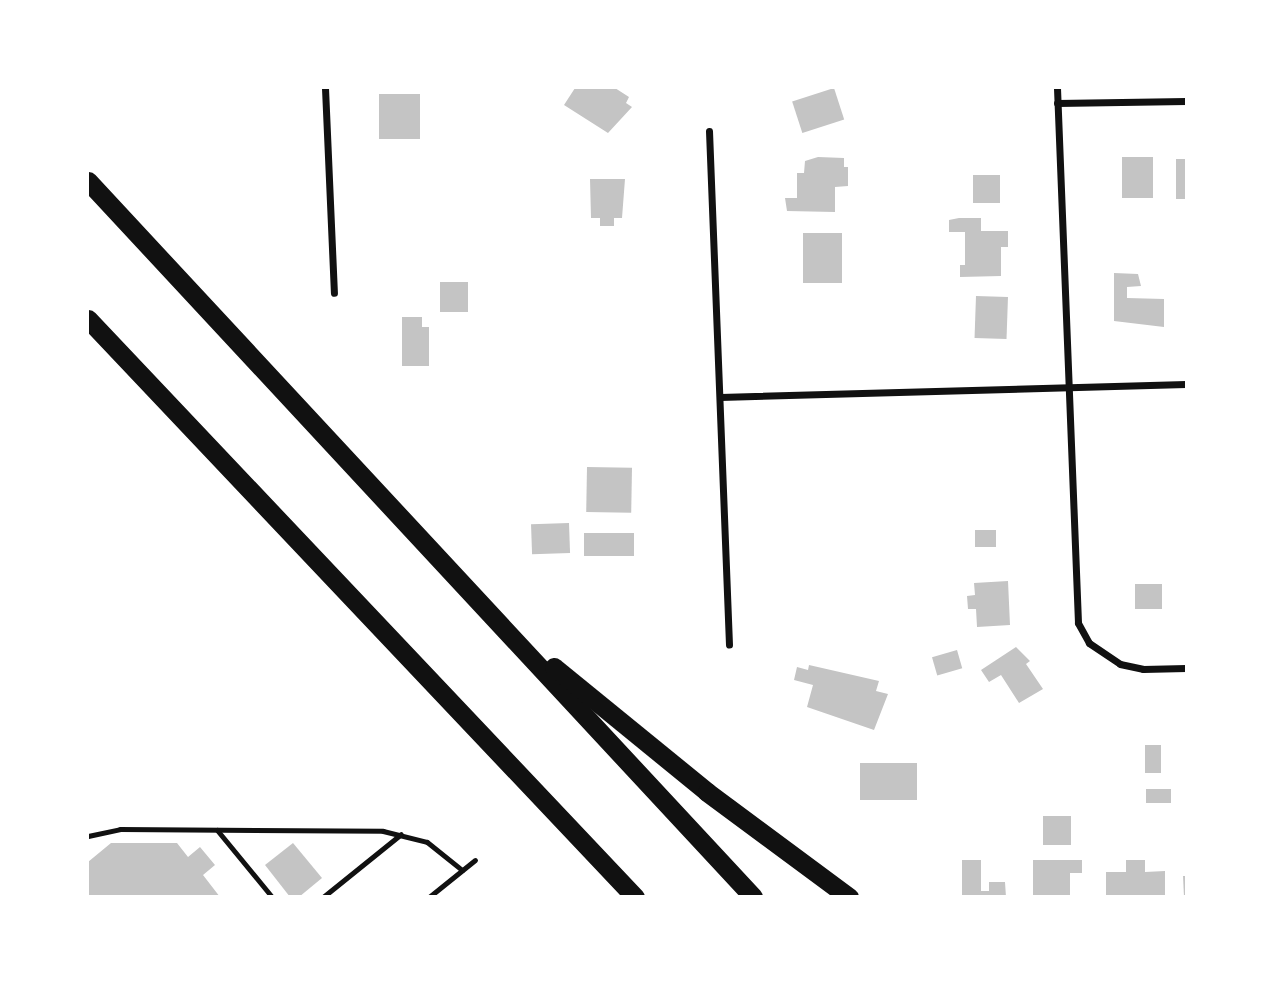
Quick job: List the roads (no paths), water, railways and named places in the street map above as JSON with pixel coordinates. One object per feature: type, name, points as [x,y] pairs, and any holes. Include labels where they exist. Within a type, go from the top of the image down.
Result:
[{"type":"highway","points":[[88,181],[753,897]]},
{"type":"highway","points":[[88,318],[635,897]]},
{"type":"highway","points":[[498,622],[707,792],[849,897]]},
{"type":"street","points":[[325,88],[334,293]]},
{"type":"street","points":[[1057,88],[1075,601],[1078,623],[1100,654],[1143,669],[1186,668]]},
{"type":"street","points":[[1057,103],[1186,101]]},
{"type":"street","points":[[709,131],[729,645]]},
{"type":"street","points":[[720,397],[1186,383]]},
{"type":"lane","points":[[88,836],[109,829],[401,834],[439,848],[462,870]]},
{"type":"lane","points":[[218,830],[272,897]]},
{"type":"lane","points":[[323,897],[401,834]]},
{"type":"lane","points":[[429,897],[475,860]]}]
